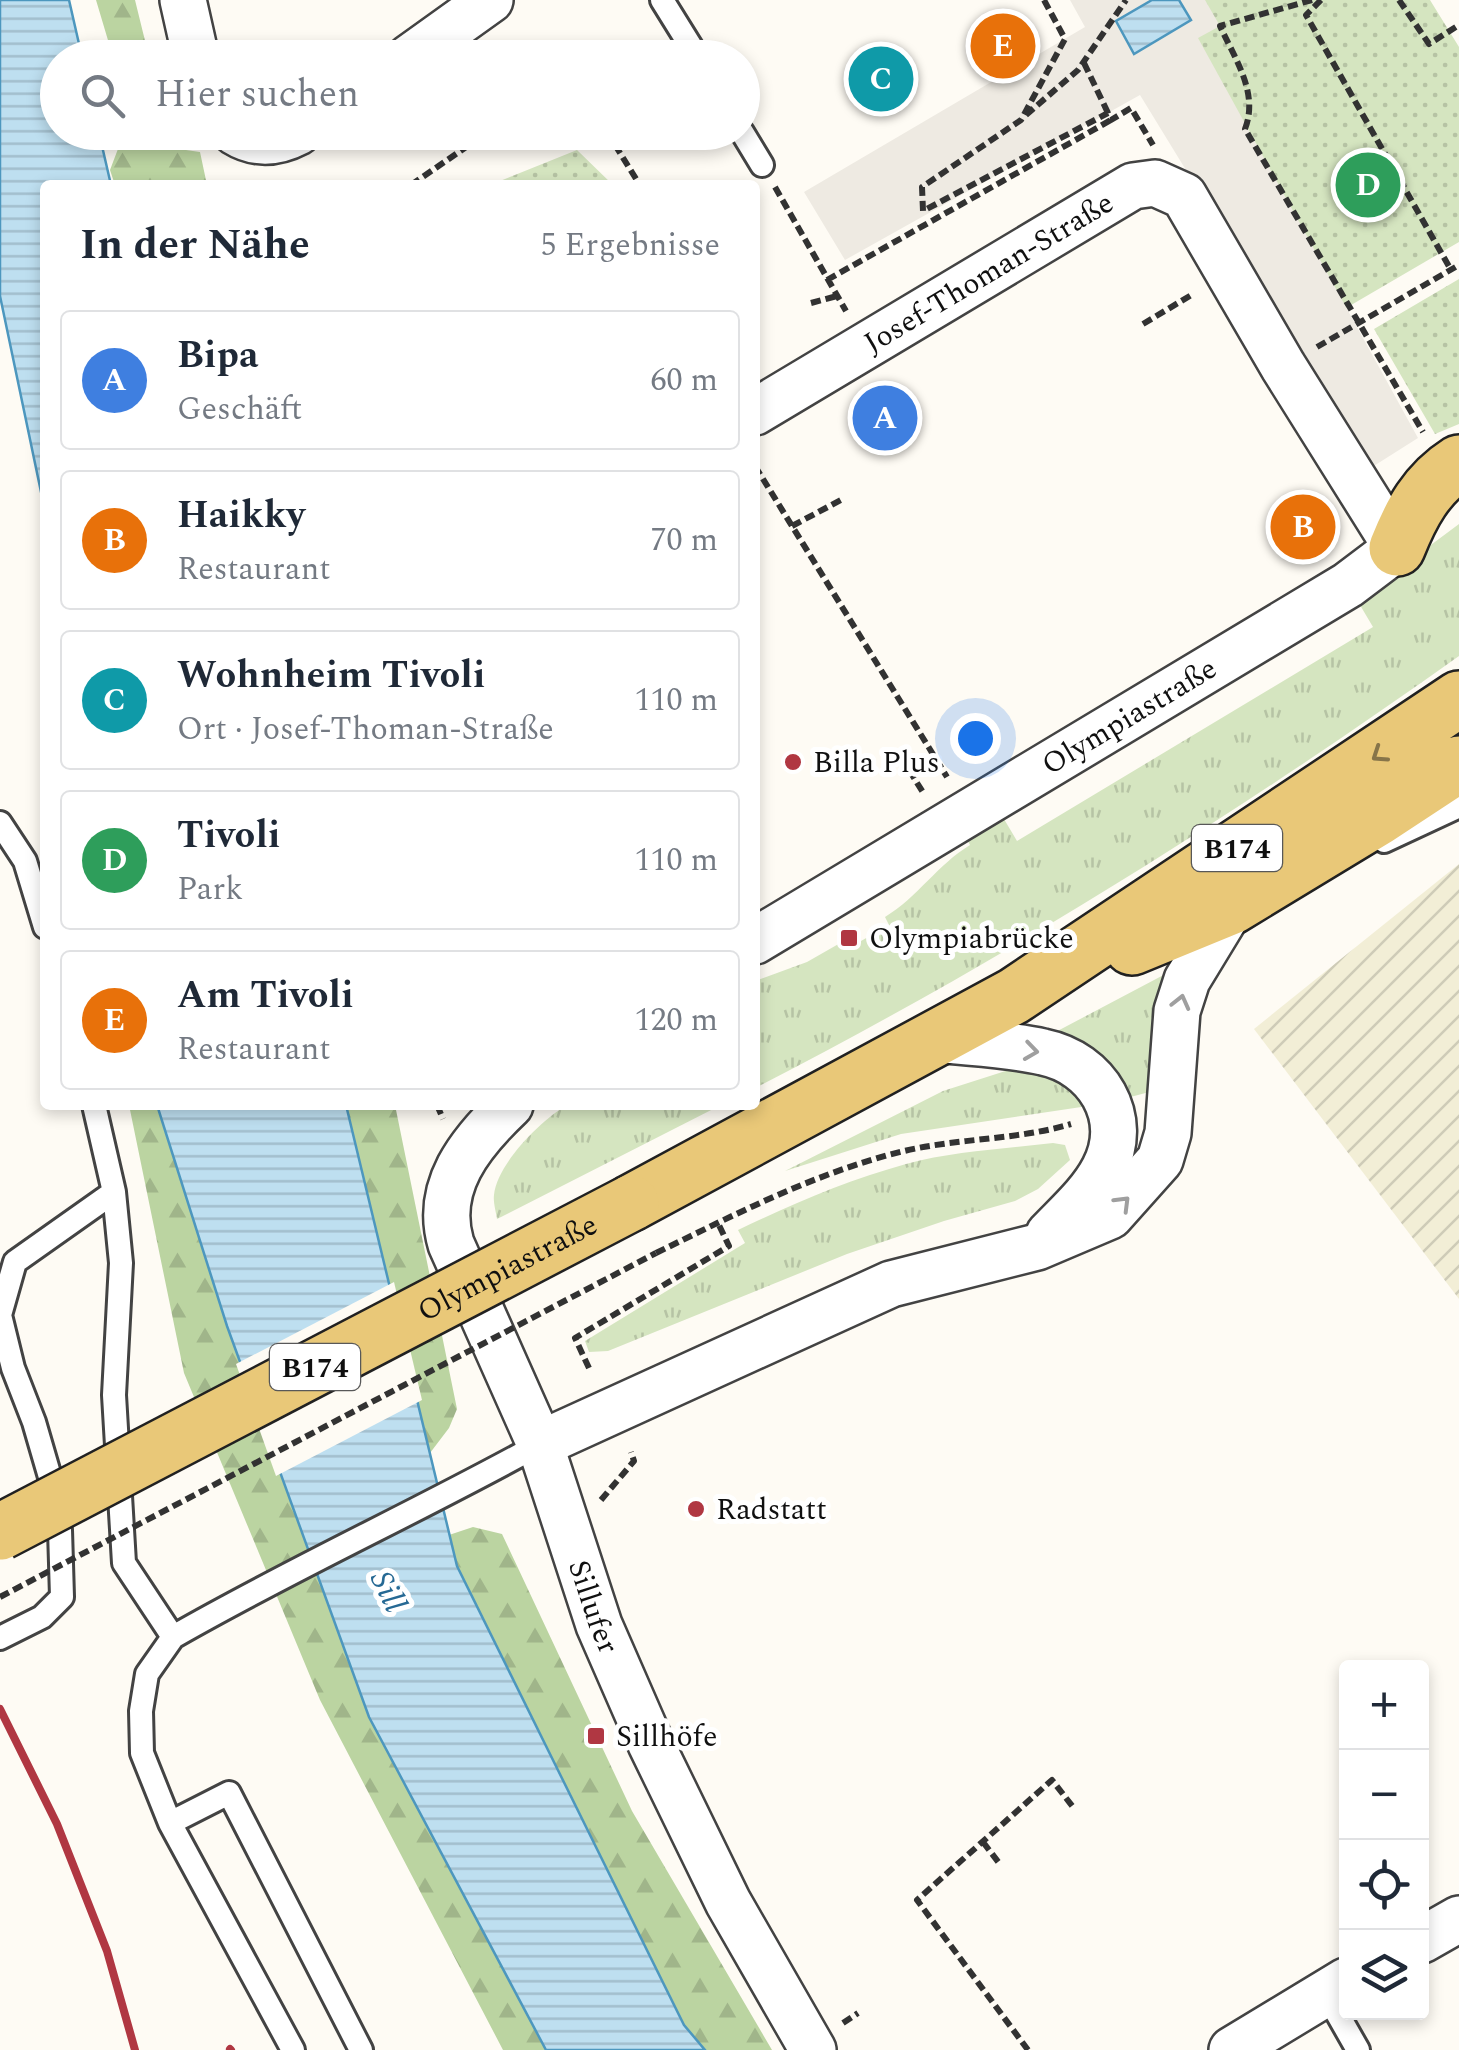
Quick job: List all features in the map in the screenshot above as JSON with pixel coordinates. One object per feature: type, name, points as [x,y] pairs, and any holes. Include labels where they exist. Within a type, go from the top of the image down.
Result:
[{"type":"main road","points":[[1397,548],[1410,514],[1432,484],[1446,455]]},
{"type":"main road","points":[[1397,548],[1459,507]]},
{"type":"main road","name":"Olympiastraße","points":[[0,1532],[631,1203],[1014,996],[1459,699]]},
{"type":"main road","name":"Olympiastraße","points":[[1014,996],[1241,900],[1459,764]]},
{"type":"street","points":[[183,0],[192,40]]},
{"type":"street","points":[[434,40],[490,0]]},
{"type":"street","name":"Josef-Thoman-Straße","points":[[760,409],[1133,186],[1156,183],[1184,196]]},
{"type":"street","points":[[1184,196],[1283,366],[1397,548]]},
{"type":"street","name":"Olympiastraße","points":[[760,938],[1348,586],[1397,548]]},
{"type":"street","points":[[540,1444],[891,1284],[1037,1247],[1110,1216],[1160,1160],[1168,1132],[1177,1011],[1186,980],[1241,900]]},
{"type":"street","points":[[935,1039],[1044,1052],[1089,1073],[1105,1092],[1114,1132],[1112,1152],[1089,1192],[1037,1247]]},
{"type":"street","name":"Sillufer","points":[[505,1110],[472,1146],[447,1195],[448,1234],[540,1444],[598,1625],[651,1744],[728,1902],[827,2037]]},
{"type":"street","points":[[1429,1936],[1459,1919]]},
{"type":"street","points":[[1232,2050],[1336,1986]]},
{"type":"lane","points":[[662,0],[687,40]]},
{"type":"lane","points":[[753,150],[762,165]]},
{"type":"lane","points":[[1241,900],[1334,864],[1459,806]]},
{"type":"lane","points":[[0,822],[25,861],[40,910]]},
{"type":"lane","points":[[95,1110],[114,1192],[122,1263],[114,1414],[124,1562],[173,1637]]},
{"type":"lane","points":[[0,1638],[42,1616],[62,1597],[60,1530],[50,1477],[13,1368],[0,1315],[15,1262],[114,1192]]},
{"type":"lane","points":[[293,2050],[170,1823],[142,1754],[140,1711],[146,1674],[173,1637],[250,1592],[455,1491],[540,1444]]},
{"type":"lane","points":[[170,1823],[229,1793],[361,2050]]},
{"type":"lane","points":[[1336,1986],[1358,2050]]},
{"type":"path","points":[[1021,120],[1066,38],[1044,0]]},
{"type":"path","points":[[1126,0],[1078,70],[1021,120],[922,187],[923,211],[1131,108],[1184,196]]},
{"type":"path","points":[[1312,0],[1220,26],[1248,89],[1252,110],[1245,128],[1359,322],[1446,455]]},
{"type":"path","points":[[1283,366],[1455,268],[1306,14],[1321,0]]},
{"type":"path","points":[[1399,0],[1430,44],[1459,24]]},
{"type":"path","points":[[1083,62],[1110,116]]},
{"type":"path","points":[[827,280],[1110,116]]},
{"type":"path","points":[[418,180],[462,150]]},
{"type":"path","points":[[618,150],[636,180]]},
{"type":"path","points":[[762,165],[868,346]]},
{"type":"path","points":[[1143,324],[1228,272]]},
{"type":"path","points":[[811,303],[837,296]]},
{"type":"path","points":[[760,474],[969,812]]},
{"type":"path","points":[[792,526],[841,500]]},
{"type":"path","name":"Olympiastraße","points":[[0,1596],[656,1253],[804,1184],[873,1160],[960,1140],[1075,1123]]},
{"type":"path","points":[[590,1368],[575,1338],[729,1246],[718,1223]]},
{"type":"path","points":[[606,1517],[600,1501],[634,1460],[631,1452]]},
{"type":"path","points":[[1028,2050],[917,1900],[1052,1780],[1073,1807]]},
{"type":"path","points":[[983,1842],[999,1863]]},
{"type":"path","points":[[827,2037],[858,2013]]},
{"type":"shaded area","points":[[1070,0],[1205,0],[1220,26],[1198,38],[1418,438],[1369,469],[1140,95],[845,260],[804,192],[1085,27]]},
{"type":"shaded area","points":[[1459,864],[1459,1299],[1254,1029]]},
{"type":"green space","points":[[96,0],[135,0],[145,40],[108,40]]},
{"type":"green space","points":[[1172,0],[1430,0],[1459,47],[1459,242],[1346,308]]},
{"type":"green space","points":[[118,150],[186,150],[200,152],[206,180],[113,180],[110,170]]},
{"type":"green space","points":[[577,150],[608,180],[502,180]]},
{"type":"green space","points":[[1459,279],[1459,424],[1435,434],[1374,329]]},
{"type":"green space","points":[[1459,524],[1459,656],[1289,773],[1115,885],[937,990],[760,1085],[760,979],[807,962],[856,934],[861,941],[889,925],[885,917],[970,845],[965,836],[1001,814],[1017,841],[1373,627],[1357,600]]},
{"type":"green space","points":[[1173,970],[1153,1091],[1123,1099],[1048,1036]]},
{"type":"green space","points":[[1018,1067],[1062,1075],[1088,1106],[901,1134],[785,1171],[943,1091]]},
{"type":"green space","points":[[130,1110],[159,1110],[227,1326],[369,1717],[546,2050],[503,2050],[320,1700],[184,1373]]},
{"type":"green space","points":[[347,1110],[396,1110],[457,1409],[449,1428],[430,1453]]},
{"type":"green space","points":[[560,1110],[711,1110],[497,1219],[494,1195],[503,1170],[545,1121]]},
{"type":"green space","points":[[1065,1145],[1070,1160],[1038,1189],[1015,1201],[847,1254],[608,1351],[589,1352],[585,1341],[745,1243],[738,1230],[779,1211],[906,1164],[961,1153]]},
{"type":"green space","points":[[473,1527],[502,1534],[632,1811],[772,2050],[705,2050],[684,2025],[457,1566],[449,1535]]},
{"type":"water","points":[[0,0],[69,0],[78,40],[40,40],[40,150],[103,150],[110,180],[40,180],[40,487],[0,296]]},
{"type":"water","points":[[1152,0],[1179,0],[1191,20],[1134,54],[1116,21]]},
{"type":"water","name":"Sill","points":[[159,1110],[347,1110],[457,1566],[684,2025],[705,2050],[546,2050],[369,1717],[227,1326]]},
{"type":"pier","points":[[394,1282],[422,1400],[276,1476],[236,1364]]},
{"type":"railway","points":[[0,1709],[57,1824],[107,1951],[135,2050]]},
{"type":"place","name":"Am Tivoli","points":[[1003,46]]},
{"type":"place","name":"Wohnheim Tivoli","points":[[881,79]]},
{"type":"place","name":"Tivoli","points":[[1368,185]]},
{"type":"place","name":"Bipa","points":[[885,418]]},
{"type":"place","name":"Haikky","points":[[1303,527]]},
{"type":"place","name":"Billa Plus","points":[[793,762]]},
{"type":"place","name":"Olympiabrücke","points":[[849,938]]},
{"type":"place","name":"Radstatt","points":[[696,1509]]},
{"type":"place","name":"Sillhöfe","points":[[596,1736]]}]
